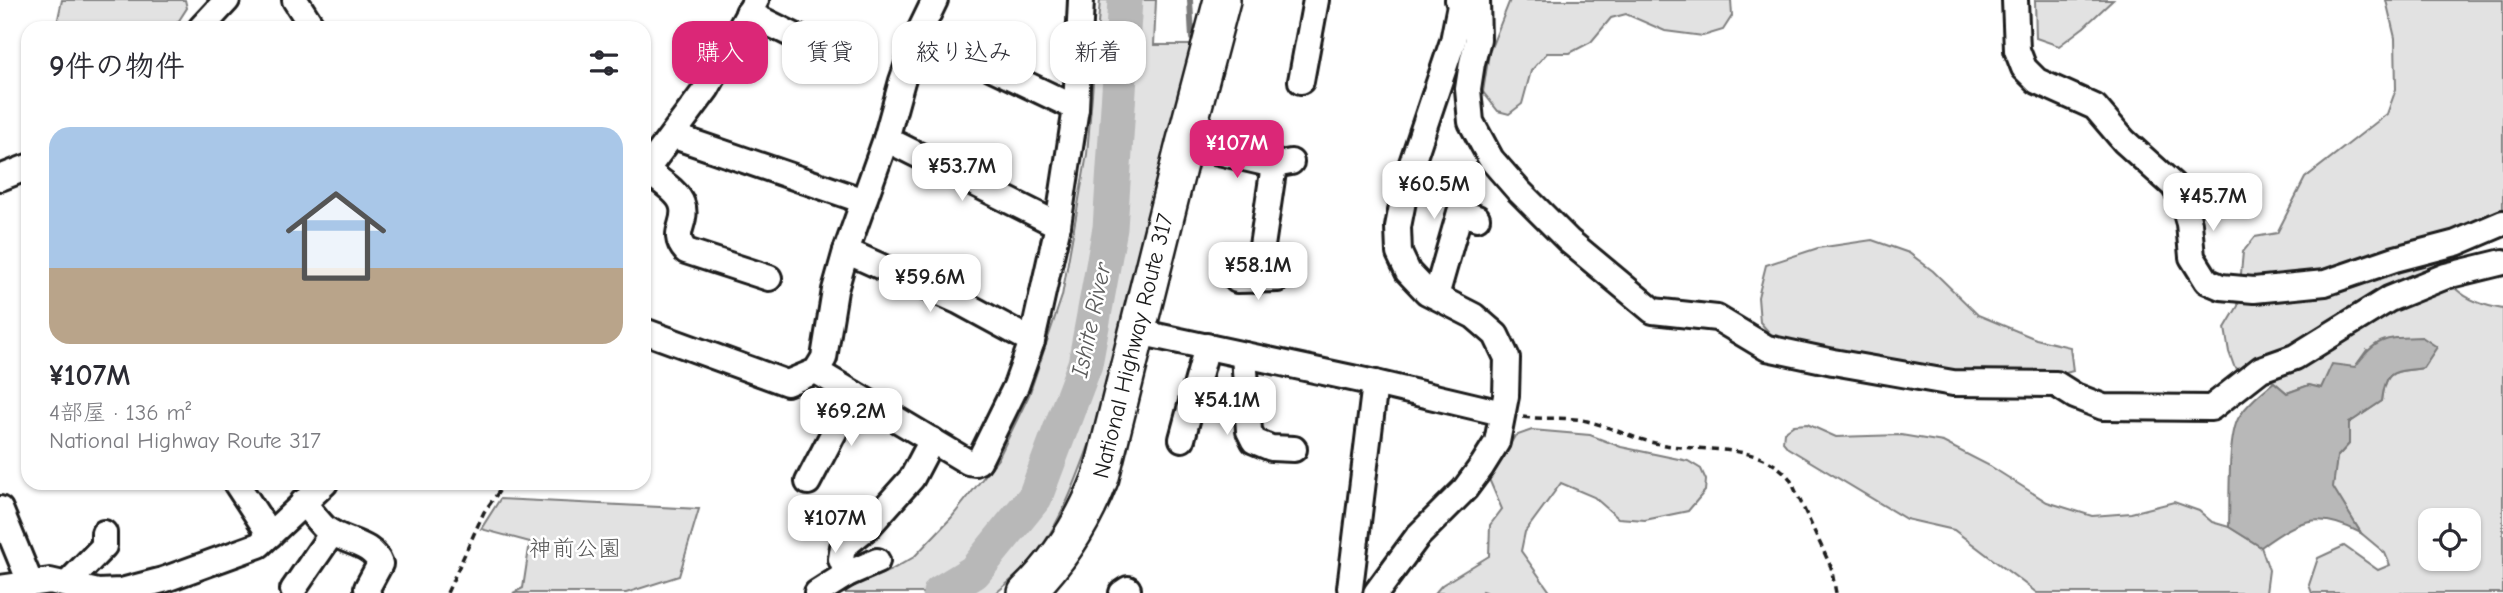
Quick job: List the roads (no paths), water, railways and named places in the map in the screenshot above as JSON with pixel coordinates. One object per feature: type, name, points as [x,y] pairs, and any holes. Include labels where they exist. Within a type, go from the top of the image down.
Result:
[{"type":"highway","name":"National Highway Route 317","points":[[1026,593],[1056,560],[1089,507],[1110,449],[1222,0]]},
{"type":"street","points":[[211,21],[227,0]]},
{"type":"street","points":[[295,0],[308,21]]},
{"type":"street","points":[[925,21],[935,0]]},
{"type":"street","points":[[816,371],[968,462],[979,461],[1016,386],[1032,341],[1058,225],[1076,108],[1081,0]]},
{"type":"street","points":[[1301,81],[1316,0]]},
{"type":"street","points":[[1376,593],[1419,536],[1465,489],[1497,442],[1508,378],[1507,358],[1496,335],[1474,316],[1427,292],[1408,272],[1399,253],[1398,227],[1408,175],[1454,41],[1460,5],[1458,0]]},
{"type":"street","points":[[1477,0],[1478,39],[1468,89],[1471,122],[1491,159],[1517,190],[1569,241],[1653,311],[1717,318],[1767,348],[1953,383],[2056,384],[2075,397],[2103,407],[2211,408],[2261,369],[2295,357],[2389,299],[2446,275],[2503,262]]},
{"type":"street","points":[[2015,0],[2017,50],[2024,68],[2037,81],[2095,107],[2124,141],[2173,186],[2182,199],[2189,223],[2192,257],[2207,281],[2221,287],[2253,290],[2325,283],[2395,259],[2456,243],[2503,223]]},
{"type":"street","points":[[651,164],[707,88],[752,6],[782,25]]},
{"type":"street","points":[[651,334],[787,383],[816,371],[824,358],[835,290],[845,251],[887,139],[901,84]]},
{"type":"street","points":[[1026,84],[1076,108]]},
{"type":"street","points":[[674,136],[864,201]]},
{"type":"street","points":[[887,139],[1058,225]]},
{"type":"street","points":[[1184,145],[1283,163],[1257,280]]},
{"type":"street","points":[[0,178],[21,170]]},
{"type":"street","points":[[651,176],[682,201],[684,209],[678,234],[680,244],[686,251],[769,278]]},
{"type":"street","points":[[1436,296],[1460,212],[1477,218]]},
{"type":"street","points":[[845,251],[958,301],[1032,341]]},
{"type":"street","points":[[1138,332],[1502,413]]},
{"type":"street","points":[[1182,439],[1207,346]]},
{"type":"street","points":[[1244,355],[1249,431],[1254,441],[1271,448],[1294,449]]},
{"type":"street","points":[[1350,588],[1375,383]]},
{"type":"street","points":[[808,482],[854,394]]},
{"type":"street","points":[[847,574],[841,559],[842,547],[869,526],[912,478],[932,440]]},
{"type":"street","points":[[241,490],[270,535]]},
{"type":"street","points":[[0,588],[50,580],[97,592],[166,586],[259,545],[317,490]]},
{"type":"street","points":[[303,502],[332,533],[370,549],[377,556],[380,564],[368,593]]},
{"type":"street","points":[[0,509],[30,582]]},
{"type":"street","points":[[67,584],[104,546],[104,533]]},
{"type":"street","points":[[293,590],[332,533]]},
{"type":"street","points":[[817,593],[847,574],[877,561]]},
{"type":"waterway","name":"Ishite River","points":[[940,593],[974,572],[1035,497],[1085,364],[1110,228],[1125,0]]},
{"type":"waterway","points":[[1190,0],[1192,38]]},
{"type":"park label","name":"神前公園","points":[[575,548]]}]
